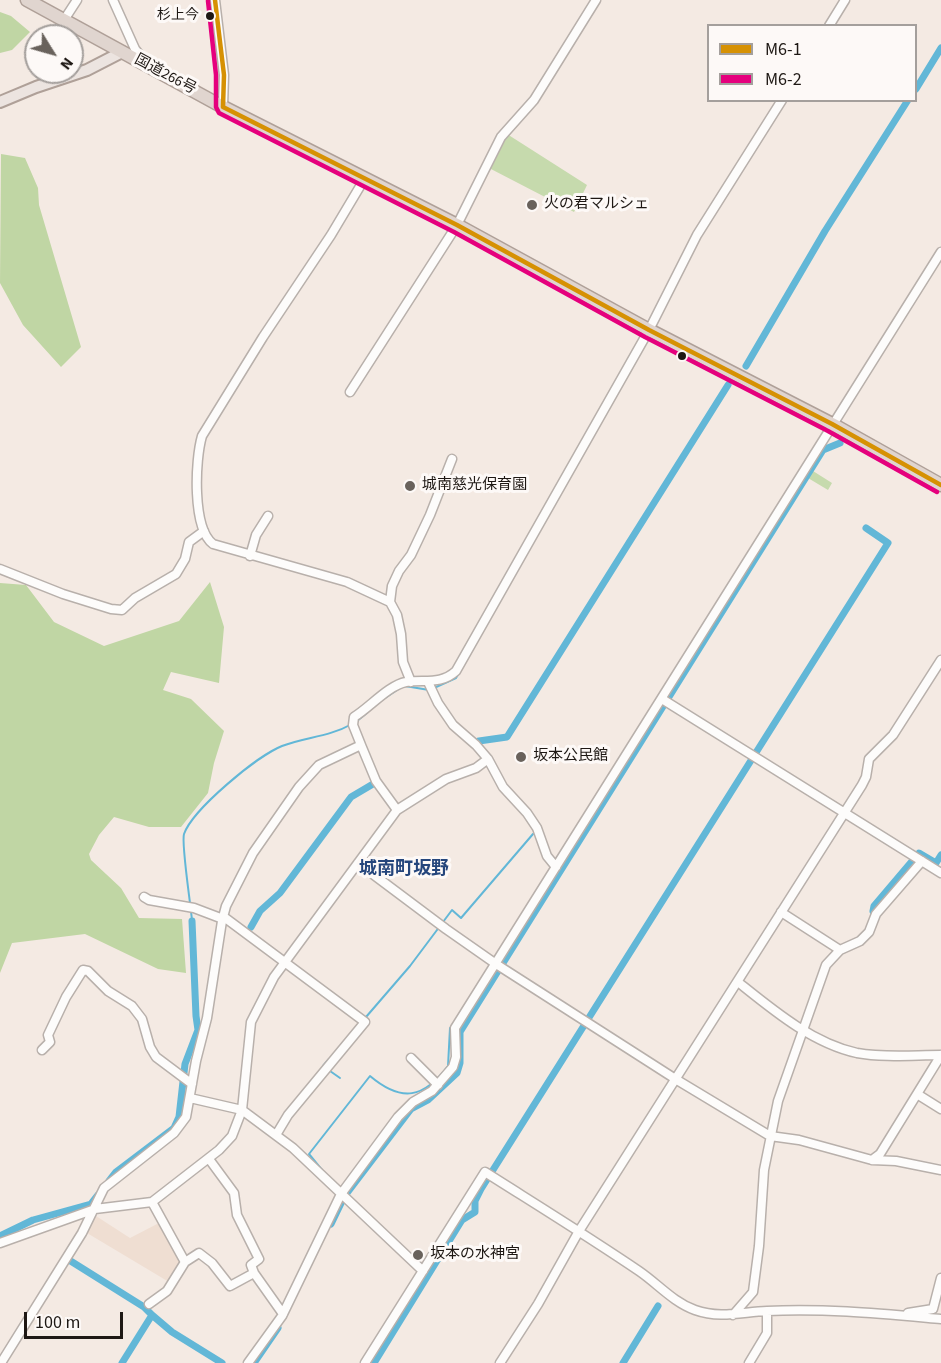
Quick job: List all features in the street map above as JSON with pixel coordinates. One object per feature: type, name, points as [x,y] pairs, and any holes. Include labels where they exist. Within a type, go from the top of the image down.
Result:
[{"type":"highway","name":"国道266号","points":[[27,0],[224,107],[457,225],[649,330],[832,424],[941,485]]},
{"type":"main road","points":[[0,102],[87,70],[122,51]]},
{"type":"street","points":[[64,20],[77,0]]},
{"type":"street","points":[[113,0],[135,49],[149,66]]},
{"type":"street","points":[[215,0],[224,75],[224,107]]},
{"type":"street","points":[[350,392],[457,225],[501,137],[534,100],[596,0]]},
{"type":"street","points":[[829,24],[844,0]]},
{"type":"street","points":[[397,810],[376,781],[353,725],[354,717],[375,700],[404,682],[445,678],[456,671],[649,330],[697,235],[781,102]]},
{"type":"street","points":[[365,178],[331,235],[201,436],[197,452],[198,496],[206,539],[213,544],[347,582],[390,602]]},
{"type":"street","points":[[248,1363],[283,1314],[340,1194],[398,1117],[413,1102],[432,1091],[453,1067],[456,1057],[455,1028],[941,252]]},
{"type":"street","points":[[411,682],[403,662],[397,615],[390,602],[392,586],[416,545],[452,459]]},
{"type":"street","points":[[250,556],[256,535],[267,516]]},
{"type":"street","points":[[0,569],[63,594],[111,609],[122,610],[135,598],[176,574],[185,559],[189,542],[204,531]]},
{"type":"street","points":[[500,1363],[538,1304],[579,1231],[845,812],[866,777],[869,759],[893,735],[941,660]]},
{"type":"street","points":[[428,681],[438,703],[453,725],[488,759],[504,787],[527,813],[556,867]]},
{"type":"street","points":[[662,699],[941,873]]},
{"type":"street","points":[[12,1363],[2,1359],[95,1209],[104,1188],[174,1132],[186,1117],[196,1061],[207,1018],[226,906],[253,853],[299,787],[318,765],[361,745]]},
{"type":"street","points":[[0,1244],[95,1209],[152,1202],[209,1159],[232,1136],[242,1110],[251,1022],[274,977],[285,961],[397,810],[446,779],[476,768],[488,759]]},
{"type":"street","points":[[733,1315],[753,1292],[759,1246],[764,1170],[770,1136],[779,1098],[826,965],[840,950],[860,941],[868,932],[876,914],[922,861]]},
{"type":"street","points":[[358,863],[496,964],[676,1080],[770,1136],[799,1140],[872,1160],[897,1161],[941,1170]]},
{"type":"street","points":[[144,897],[149,900],[194,908],[224,918],[365,1022],[288,1115],[276,1135]]},
{"type":"street","points":[[781,912],[840,950]]},
{"type":"street","points":[[42,1050],[50,1042],[48,1035],[66,997],[83,970],[88,971],[108,991],[132,1006],[142,1019],[150,1047],[156,1057],[192,1084]]},
{"type":"street","points":[[738,982],[786,1020],[836,1046],[857,1053],[941,1055],[880,1154],[872,1160]]},
{"type":"street","points":[[411,1058],[438,1085]]},
{"type":"street","points":[[917,1094],[941,1109]]},
{"type":"street","points":[[190,1098],[242,1110],[276,1135],[293,1148],[423,1271]]},
{"type":"street","points":[[209,1159],[234,1193],[237,1215],[259,1259],[250,1265],[283,1314]]},
{"type":"street","points":[[365,1363],[485,1172],[579,1231],[642,1273],[670,1296],[694,1310],[712,1315],[767,1311],[896,1315],[941,1319]]},
{"type":"street","points":[[152,1202],[185,1262]]},
{"type":"street","points":[[149,1304],[167,1291],[185,1262],[199,1253],[212,1263],[230,1286],[254,1273]]},
{"type":"street","points":[[896,1315],[933,1309],[941,1278]]},
{"type":"street","points":[[749,1363],[767,1333],[767,1311]]},
{"type":"shaded area","points":[[96,1216],[130,1238],[159,1223],[181,1262],[169,1282],[87,1233]]},
{"type":"green space","points":[[0,12],[11,16],[24,27],[24,38],[12,50],[0,53]]},
{"type":"green space","points":[[507,134],[587,185],[574,212],[489,168]]},
{"type":"green space","points":[[1,154],[25,158],[38,188],[39,205],[81,347],[61,367],[23,325],[0,283]]},
{"type":"green space","points":[[813,471],[832,483],[828,490],[808,478]]},
{"type":"green space","points":[[210,582],[224,627],[219,683],[171,672],[163,690],[191,699],[224,731],[208,793],[181,827],[149,827],[114,817],[99,835],[89,854],[91,860],[121,888],[139,918],[182,919],[186,973],[158,969],[85,934],[12,943],[0,973],[0,583],[26,585],[54,622],[104,646],[179,621]]},
{"type":"waterway","points":[[917,87],[941,48]]},
{"type":"waterway","points":[[746,366],[825,231],[907,102]]},
{"type":"waterway","points":[[479,741],[507,737],[728,385]]},
{"type":"waterway","points":[[331,1224],[344,1197],[411,1109],[428,1100],[457,1073],[460,1063],[460,1032],[823,450],[840,443]]},
{"type":"waterway","points":[[374,1363],[462,1220],[475,1212],[475,1201],[481,1189],[888,543],[866,528]]},
{"type":"waterway","points":[[434,688],[456,678],[459,673]]},
{"type":"waterway","points":[[405,686],[429,690]]},
{"type":"waterway","points":[[382,700],[400,688]]},
{"type":"waterway","points":[[357,721],[368,712]]},
{"type":"waterway","points":[[192,921],[183,840],[190,823],[212,798],[257,760],[282,746],[335,732],[352,724]]},
{"type":"waterway","points":[[251,927],[260,911],[280,893],[351,797],[373,784]]},
{"type":"waterway","points":[[366,1017],[410,966],[452,910],[461,918],[533,834]]},
{"type":"waterway","points":[[873,911],[874,906],[919,853],[936,863],[941,855]]},
{"type":"waterway","points":[[109,1181],[116,1172],[174,1128],[179,1117],[185,1064],[198,1030],[192,921]]},
{"type":"waterway","points":[[322,1170],[309,1154],[370,1076],[382,1085],[402,1093],[412,1093],[430,1085],[448,1066],[450,1028]]},
{"type":"waterway","points":[[325,1068],[323,1066],[329,1059]]},
{"type":"waterway","points":[[330,1071],[340,1078]]},
{"type":"waterway","points":[[0,1236],[33,1220],[91,1204],[98,1195]]},
{"type":"waterway","points":[[69,1260],[144,1307],[152,1315]]},
{"type":"waterway","points":[[623,1363],[658,1306]]},
{"type":"waterway","points":[[122,1363],[152,1315],[172,1332],[222,1363]]},
{"type":"waterway","points":[[254,1363],[278,1328]]},
{"type":"transit line","name":"M6-1","points":[[215,0],[224,75],[223,107],[457,225],[649,330],[832,424],[941,485]]},
{"type":"transit line","name":"M6-2","points":[[208,1],[216,75],[216,107],[219,113],[454,232],[645,337],[828,431],[937,492]]},
{"type":"place","name":"杉上今","points":[[210,16]]},
{"type":"place","name":"火の君マルシェ","points":[[532,205]]},
{"type":"place","name":"城南慈光保育園","points":[[410,486]]},
{"type":"place","name":"坂本公民館","points":[[521,757]]},
{"type":"place","name":"坂本の水神宮","points":[[418,1255]]},
{"type":"district","name":"城南町坂野","points":[[404,870]]}]
